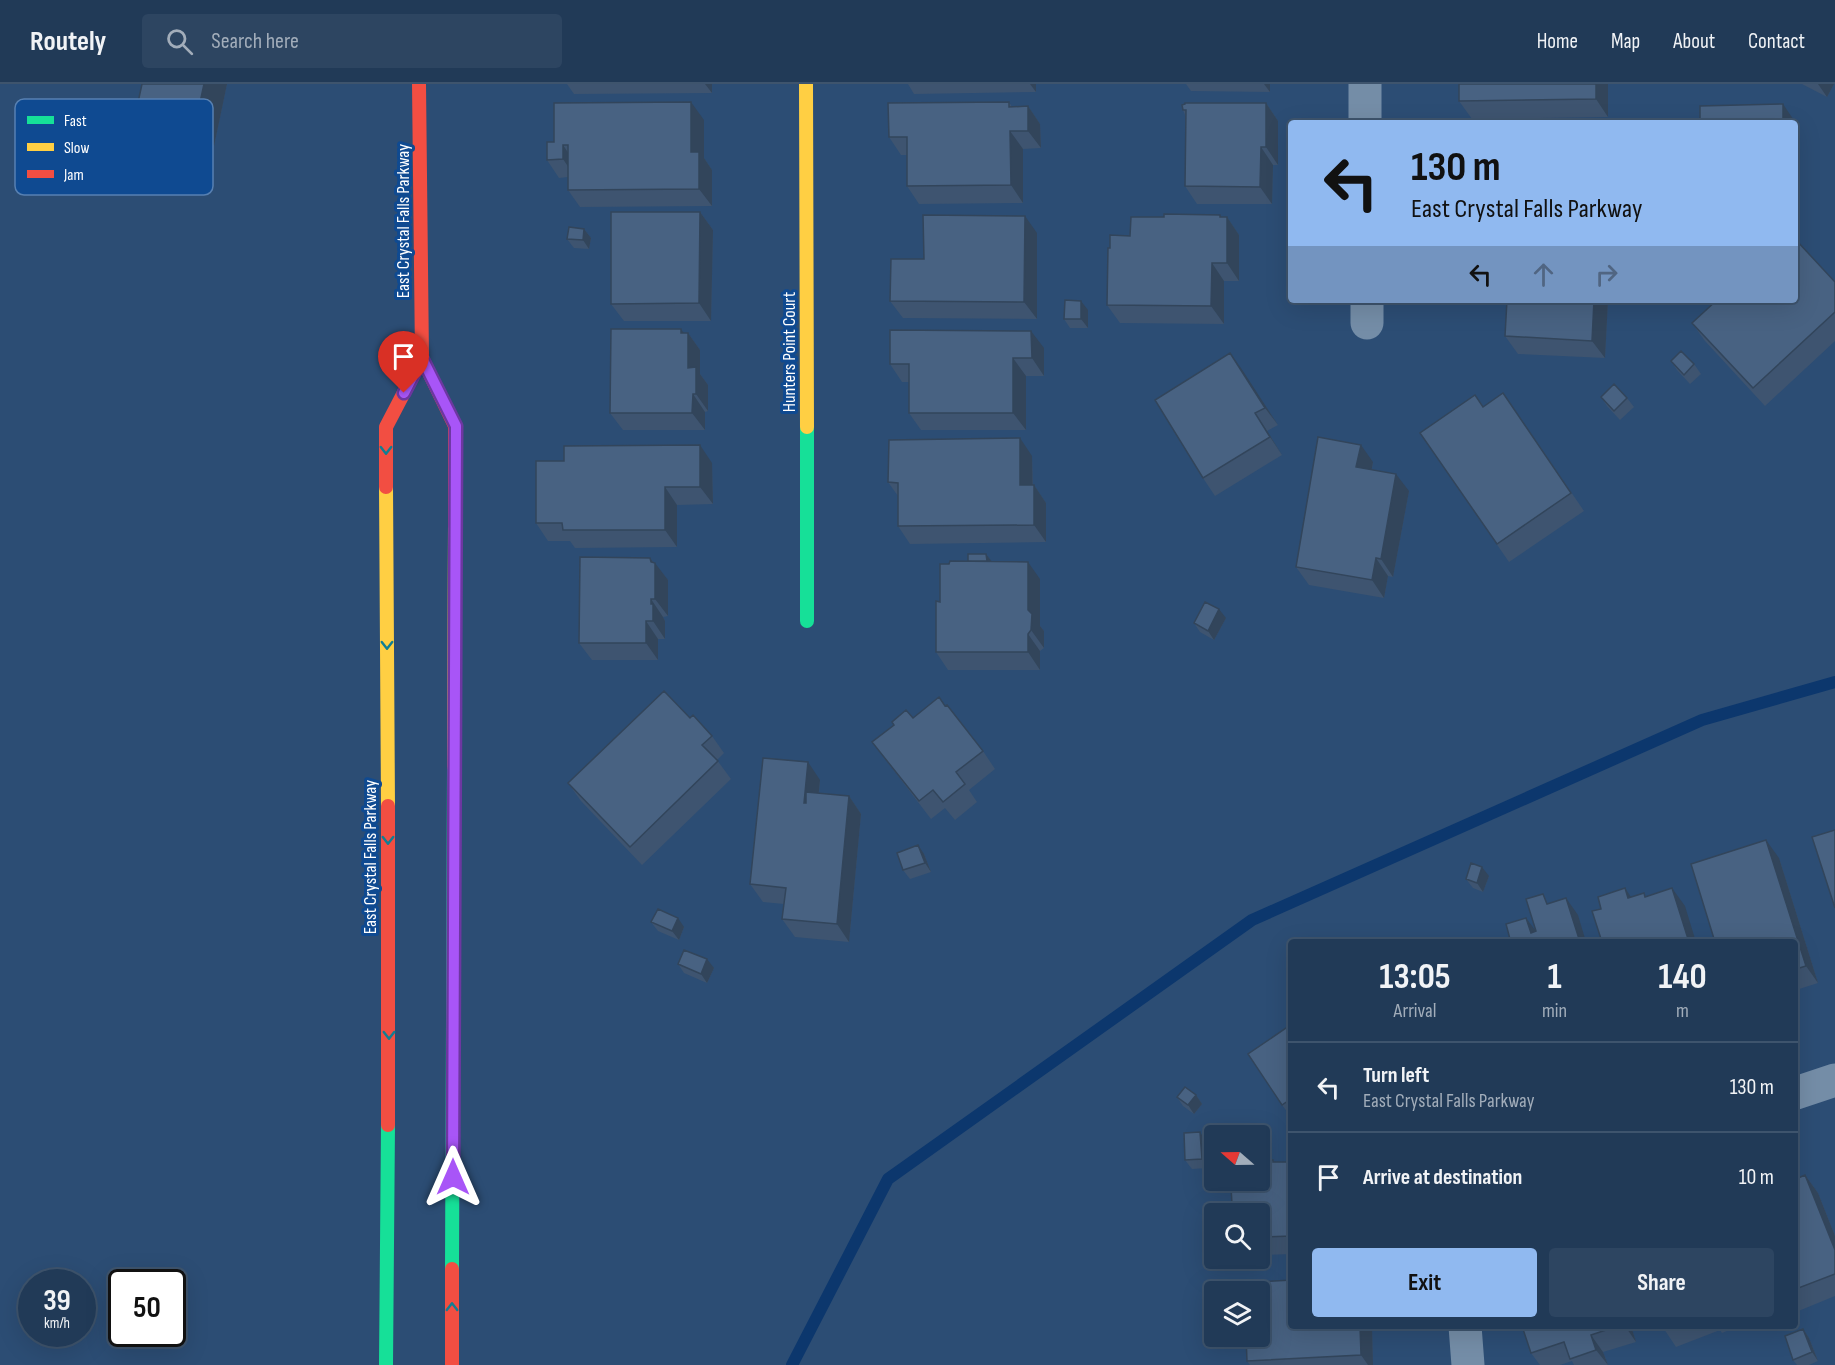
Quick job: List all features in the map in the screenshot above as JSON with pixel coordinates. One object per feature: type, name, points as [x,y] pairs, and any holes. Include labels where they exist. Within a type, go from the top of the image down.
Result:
[{"type":"main road","name":"East Crystal Falls Parkway","points":[[419,84],[422,358],[456,426],[452,1365]]},
{"type":"main road","name":"Hunters Point Court","points":[[806,84],[807,621]]},
{"type":"main road","name":"East Crystal Falls Parkway","points":[[386,1365],[389,1031],[386,427],[422,358]]},
{"type":"street","points":[[1365,84],[1365,120]]},
{"type":"street","points":[[1798,1092],[1835,1080]]},
{"type":"street","points":[[1466,1329],[1468,1365]]},
{"type":"building","points":[[142,84],[204,84],[201,99],[139,99]]},
{"type":"building","points":[[1459,84],[1596,84],[1596,99],[1459,101]]},
{"type":"building","points":[[691,102],[691,152],[699,152],[699,189],[568,190],[568,145],[563,145],[563,159],[547,160],[547,142],[554,142],[554,103]]},
{"type":"building","points":[[1009,102],[1009,107],[1028,106],[1028,131],[1010,131],[1011,185],[907,186],[907,137],[889,137],[888,103]]},
{"type":"building","points":[[1185,103],[1266,103],[1266,147],[1261,147],[1260,187],[1185,186],[1186,110],[1183,110],[1182,105]]},
{"type":"building","points":[[1783,104],[1783,120],[1700,120],[1700,106]]},
{"type":"building","points":[[611,212],[700,212],[699,303],[611,304]]},
{"type":"building","points":[[1164,214],[1227,217],[1227,263],[1212,263],[1211,306],[1107,305],[1110,235],[1130,236],[1131,217],[1164,217]]},
{"type":"building","points":[[923,215],[1025,216],[1024,302],[890,301],[891,259],[924,259]]},
{"type":"building","points":[[569,227],[584,229],[583,240],[567,239]]},
{"type":"building","points":[[1798,242],[1835,282],[1835,312],[1753,388],[1692,323],[1714,303],[1798,303]]},
{"type":"building","points":[[1065,300],[1081,301],[1081,319],[1064,319]]},
{"type":"building","points":[[1507,303],[1594,303],[1592,341],[1505,336]]},
{"type":"building","points":[[611,329],[681,329],[681,333],[688,333],[688,368],[696,367],[696,394],[693,394],[692,413],[610,413]]},
{"type":"building","points":[[890,330],[1031,331],[1032,358],[1013,358],[1013,413],[909,413],[909,364],[890,364]]},
{"type":"building","points":[[1681,351],[1694,364],[1684,375],[1671,361]]},
{"type":"building","points":[[1230,353],[1265,408],[1255,413],[1270,437],[1203,478],[1155,400]]},
{"type":"building","points":[[1614,384],[1627,398],[1614,411],[1601,397]]},
{"type":"building","points":[[1503,393],[1571,493],[1497,544],[1420,433],[1475,395],[1483,407]]},
{"type":"building","points":[[1318,437],[1361,445],[1356,467],[1396,474],[1381,559],[1376,558],[1372,580],[1296,567]]},
{"type":"building","points":[[1020,438],[1020,485],[1034,485],[1034,525],[898,526],[898,483],[888,482],[889,440]]},
{"type":"building","points":[[700,445],[700,487],[665,487],[665,530],[563,530],[562,523],[536,523],[536,461],[564,461],[564,446]]},
{"type":"building","points":[[968,554],[986,554],[987,561],[968,561]]},
{"type":"building","points":[[580,557],[650,558],[651,562],[655,563],[655,599],[651,599],[653,621],[646,621],[646,643],[579,643]]},
{"type":"building","points":[[950,561],[1028,562],[1028,610],[1032,614],[1031,630],[1028,634],[1028,652],[936,652],[936,601],[940,602],[940,564],[949,564]]},
{"type":"building","points":[[1205,602],[1219,609],[1208,631],[1194,623]]},
{"type":"building","points":[[664,691],[690,718],[693,715],[712,736],[702,745],[718,761],[630,847],[568,783]]},
{"type":"building","points":[[939,697],[983,751],[956,772],[965,784],[943,802],[933,790],[919,801],[872,742],[894,725],[892,722],[906,710],[913,718]]},
{"type":"building","points":[[763,758],[808,762],[804,803],[806,803],[806,792],[849,796],[837,924],[782,919],[786,888],[750,884]]},
{"type":"building","points":[[1835,830],[1835,908],[1812,837]]},
{"type":"building","points":[[1766,840],[1797,939],[1714,939],[1691,864]]},
{"type":"building","points":[[918,845],[925,863],[903,870],[897,853]]},
{"type":"building","points":[[1471,863],[1482,867],[1477,883],[1466,879]]},
{"type":"building","points":[[1625,888],[1628,898],[1644,893],[1645,897],[1672,888],[1688,939],[1601,939],[1592,911],[1601,909],[1598,897]]},
{"type":"building","points":[[1543,894],[1547,904],[1566,898],[1579,939],[1510,939],[1506,924],[1526,918],[1531,933],[1536,931],[1526,899]]},
{"type":"building","points":[[658,909],[678,918],[672,931],[651,922]]},
{"type":"building","points":[[1798,941],[1806,966],[1798,968]]},
{"type":"building","points":[[684,950],[707,959],[701,974],[678,964]]},
{"type":"building","points":[[1288,1027],[1288,1101],[1282,1105],[1248,1054]]},
{"type":"building","points":[[1185,1087],[1196,1095],[1188,1105],[1177,1097]]},
{"type":"building","points":[[1200,1132],[1202,1159],[1185,1160],[1184,1133]]},
{"type":"building","points":[[1270,1160],[1288,1162],[1288,1236],[1270,1237],[1270,1203],[1232,1203],[1231,1191],[1270,1191]]},
{"type":"building","points":[[1805,1175],[1835,1250],[1835,1274],[1798,1288],[1798,1178]]},
{"type":"building","points":[[1288,1280],[1288,1329],[1360,1329],[1361,1355],[1247,1361],[1246,1347],[1270,1347],[1270,1281]]},
{"type":"building","points":[[1523,1329],[1609,1329],[1591,1335],[1596,1350],[1570,1359],[1564,1342],[1531,1353]]},
{"type":"building","points":[[1803,1329],[1812,1352],[1793,1360],[1785,1336]]},
{"type":"waterway","points":[[792,1365],[888,1179],[1252,920],[1702,720],[1835,682]]},
{"type":"traffic: fast","points":[[807,427],[807,621]]},
{"type":"traffic: fast","points":[[452,1269],[454,766]]},
{"type":"traffic: fast","points":[[386,1365],[388,1125]]},
{"type":"traffic: slow","points":[[806,84],[807,427]]},
{"type":"traffic: slow","points":[[386,487],[388,806]]},
{"type":"traffic: slow","points":[[454,766],[455,525]]},
{"type":"traffic: jam","points":[[419,84],[422,358],[455,426],[455,525]]},
{"type":"traffic: jam","points":[[386,487],[386,427],[422,358]]},
{"type":"traffic: jam","points":[[388,806],[388,1125]]},
{"type":"traffic: jam","points":[[452,1269],[452,1365]]},
{"type":"route","points":[[404,393],[422,358],[456,426],[453,1177]]}]
